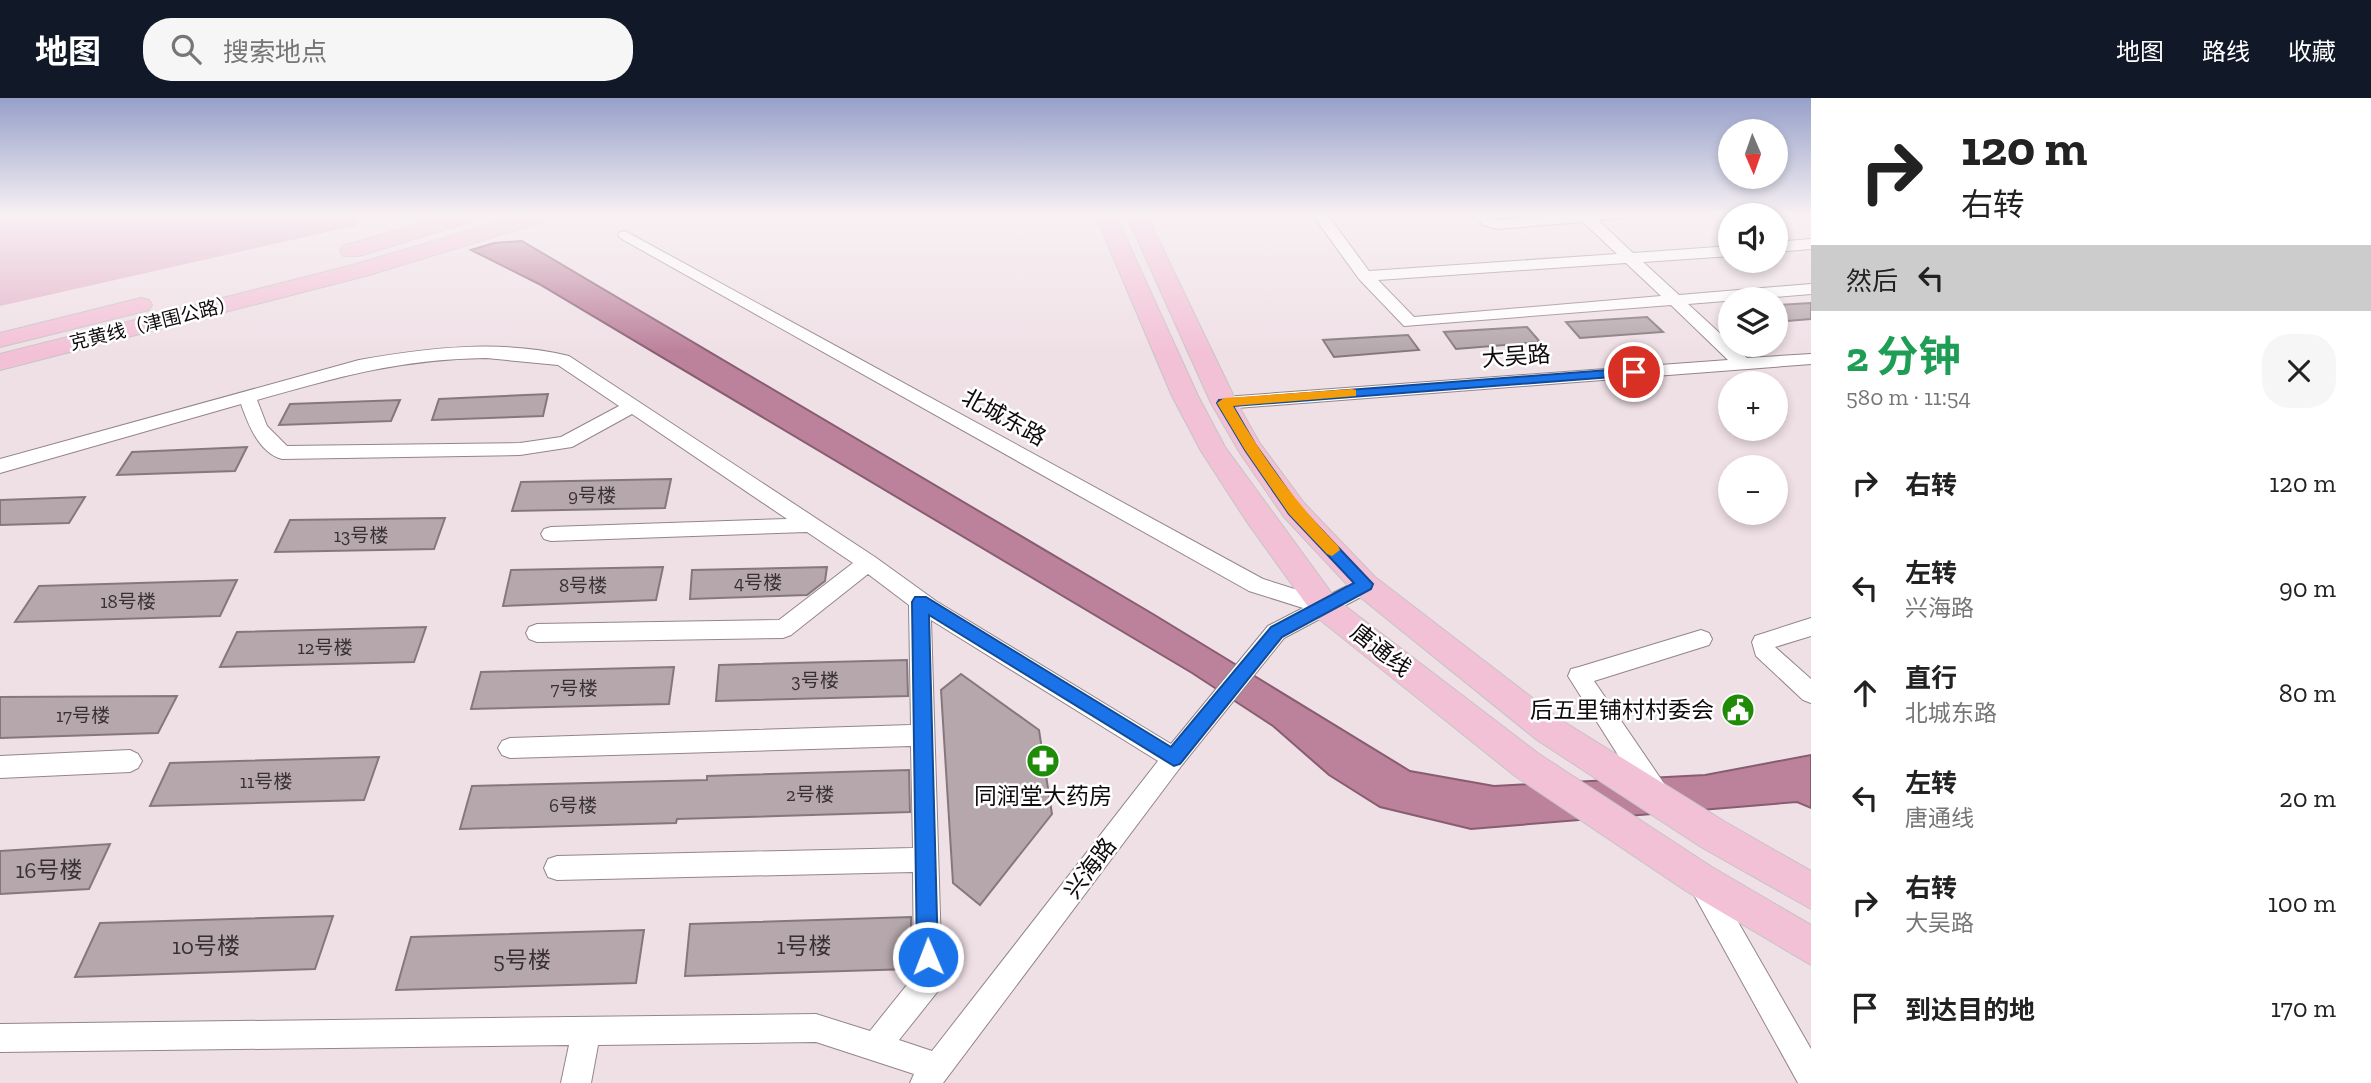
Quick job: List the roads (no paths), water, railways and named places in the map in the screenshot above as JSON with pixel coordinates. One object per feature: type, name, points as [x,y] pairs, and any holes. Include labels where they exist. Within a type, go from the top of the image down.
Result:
[{"type":"highway","name":"克黄线（津围公路）","points":[[0,340],[315,260]]},
{"type":"highway","name":"克黄线（津围公路）","points":[[0,362],[395,260]]},
{"type":"highway","name":"唐通线","points":[[1125,260],[1185,396],[1214,451],[1256,515],[1325,607],[1527,765],[1699,879],[1811,946]]},
{"type":"highway","name":"唐通线","points":[[1157,260],[1224,403],[1250,447],[1294,510],[1365,584],[1549,730],[1811,891]]},
{"type":"street","name":"北城东路","points":[[670,260],[1256,585],[1325,607]]},
{"type":"street","points":[[1353,260],[1365,276],[1410,321],[1811,289]]},
{"type":"street","points":[[1365,276],[1615,260]]},
{"type":"street","points":[[1631,260],[1743,363]]},
{"type":"street","points":[[0,466],[372,363],[411,355],[464,351],[524,354],[563,360],[868,563],[920,602],[1174,758]]},
{"type":"street","name":"大吴路","points":[[1224,403],[1811,359]]},
{"type":"street","points":[[247,397],[259,429],[282,453],[520,449],[565,443],[633,407]]},
{"type":"street","points":[[551,534],[811,525]]},
{"type":"street","points":[[537,633],[783,628],[868,563]]},
{"type":"street","points":[[1325,607],[1365,584]]},
{"type":"street","points":[[875,1047],[928,981],[920,602]]},
{"type":"street","name":"兴海路","points":[[931,1075],[1174,758],[1276,632],[1325,607]]},
{"type":"street","points":[[1811,627],[1763,642],[1764,650],[1811,693]]},
{"type":"street","points":[[1661,801],[1579,676],[1701,639]]},
{"type":"street","points":[[510,748],[923,735]]},
{"type":"street","points":[[0,767],[130,761]]},
{"type":"street","points":[[557,868],[926,860]]},
{"type":"street","points":[[1699,879],[1811,1077]]},
{"type":"street","points":[[0,1038],[816,1028],[875,1047],[931,1075]]},
{"type":"street","points":[[576,1083],[586,1031]]},
{"type":"place","name":"后五里铺村村委会","points":[[1738,710]]},
{"type":"place","name":"同润堂大药房","points":[[1043,761]]}]
